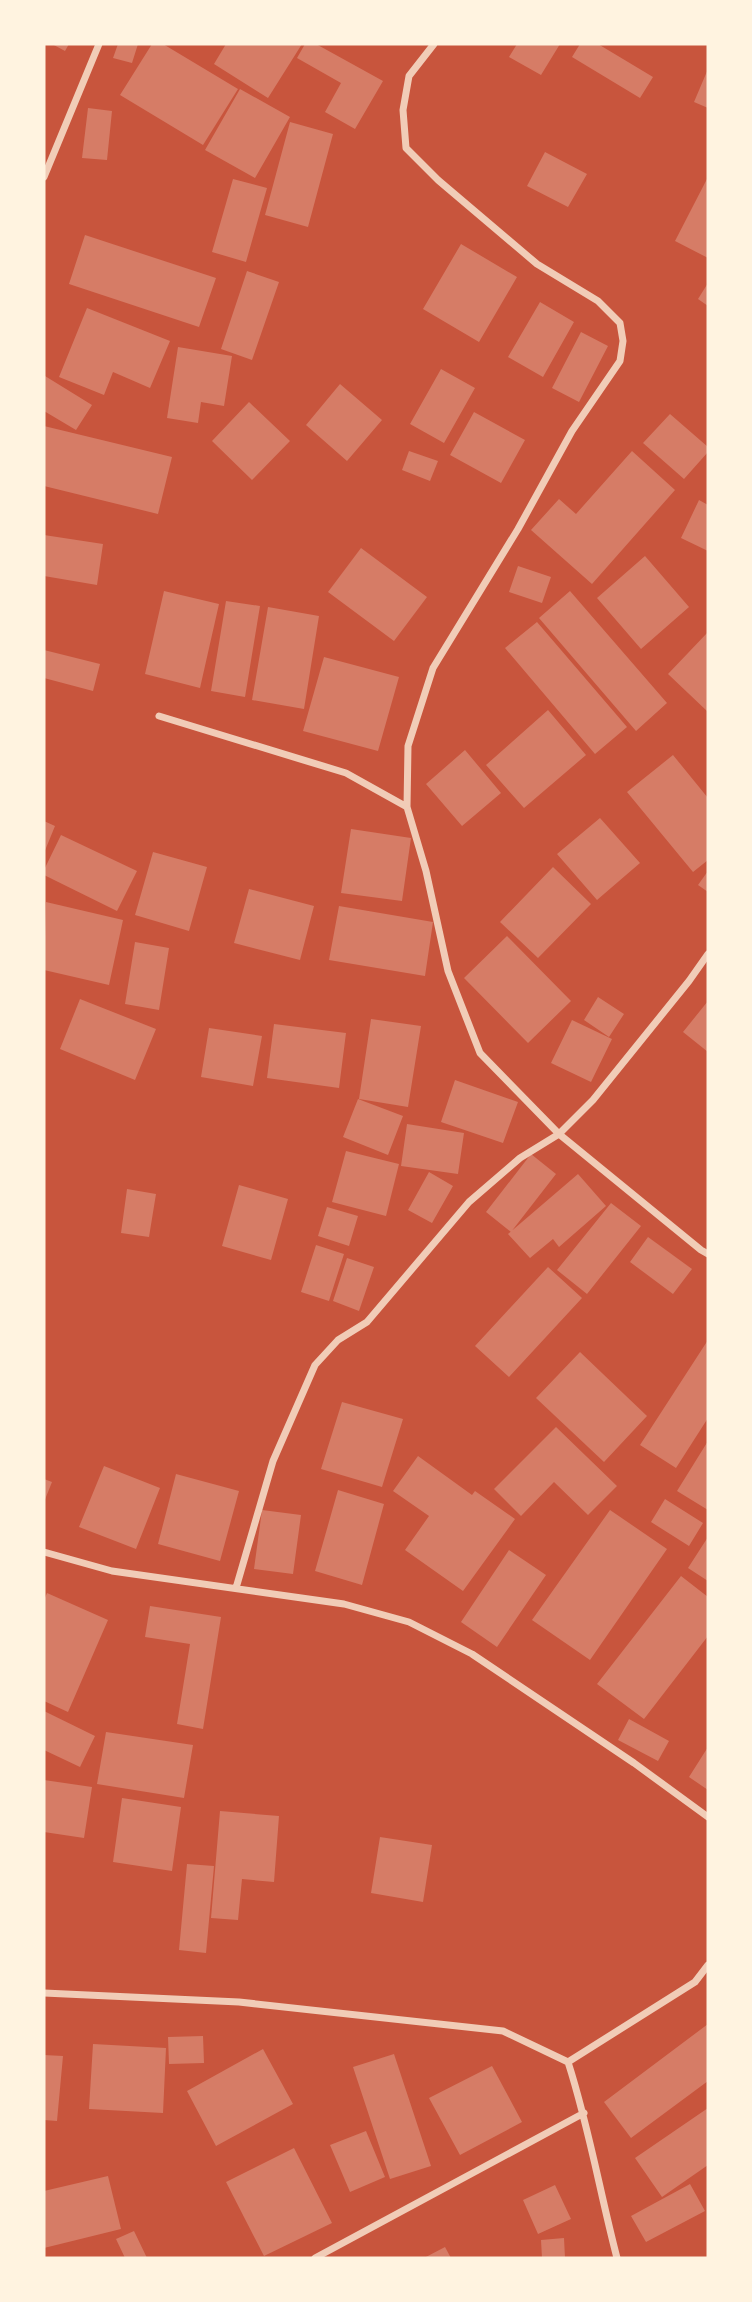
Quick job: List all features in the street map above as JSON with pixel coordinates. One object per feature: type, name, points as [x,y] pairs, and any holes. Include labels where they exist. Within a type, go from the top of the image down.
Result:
[{"type":"street","points":[[44,177],[99,44]]},
{"type":"street","points":[[435,44],[409,76],[403,110],[406,148],[438,180],[537,264],[598,301],[620,323],[623,341],[620,361],[572,431],[518,529],[433,668],[408,746],[407,807],[426,871],[447,971],[480,1053],[559,1134],[708,1254]]},
{"type":"street","points":[[159,716],[346,773],[407,807]]},
{"type":"street","points":[[236,1588],[274,1461],[315,1365],[338,1340],[367,1322],[469,1202],[520,1158],[559,1134],[593,1100],[690,981],[708,954]]},
{"type":"street","points":[[44,1552],[112,1571],[344,1604],[409,1622],[472,1654],[634,1763],[708,1817]]},
{"type":"street","points":[[568,2062],[695,1982],[708,1965]]},
{"type":"street","points":[[44,1993],[239,2003],[503,2031],[568,2062],[584,2113],[602,2202],[617,2258]]},
{"type":"street","points":[[314,2258],[584,2113]]},
{"type":"building","points":[[52,44],[69,44],[65,51]]},
{"type":"building","points":[[118,44],[138,44],[132,63],[113,58]]},
{"type":"building","points":[[152,44],[163,44],[238,89],[203,145],[120,95]]},
{"type":"building","points":[[226,44],[302,44],[268,98],[214,64]]},
{"type":"building","points":[[305,44],[316,44],[383,81],[355,129],[325,112],[341,83],[297,58]]},
{"type":"building","points":[[517,44],[560,44],[541,75],[509,57]]},
{"type":"building","points":[[580,44],[598,44],[653,77],[640,98],[572,57]]},
{"type":"building","points":[[708,69],[708,108],[694,102]]},
{"type":"building","points":[[240,89],[290,117],[255,178],[205,150]]},
{"type":"building","points":[[88,108],[112,111],[107,160],[82,158]]},
{"type":"building","points":[[290,122],[333,134],[308,227],[265,215]]},
{"type":"building","points":[[545,152],[587,174],[568,207],[527,186]]},
{"type":"building","points":[[708,177],[708,258],[675,241]]},
{"type":"building","points":[[233,179],[267,188],[246,262],[212,252]]},
{"type":"building","points":[[85,235],[216,278],[199,327],[69,284]]},
{"type":"building","points":[[461,244],[517,277],[479,342],[423,309]]},
{"type":"building","points":[[247,271],[279,282],[252,360],[221,349]]},
{"type":"building","points":[[708,283],[708,306],[698,299]]},
{"type":"building","points":[[540,302],[574,322],[543,377],[508,357]]},
{"type":"building","points":[[87,308],[170,341],[150,388],[113,372],[104,395],[59,377]]},
{"type":"building","points":[[581,332],[608,346],[579,402],[552,388]]},
{"type":"building","points":[[178,347],[232,356],[224,406],[201,402],[198,423],[167,418]]},
{"type":"building","points":[[441,369],[475,388],[444,443],[410,424]]},
{"type":"building","points":[[45,376],[92,405],[76,430],[44,411]]},
{"type":"building","points":[[340,384],[382,420],[347,461],[306,425]]},
{"type":"building","points":[[249,402],[290,441],[252,480],[212,441]]},
{"type":"building","points":[[474,412],[525,440],[501,483],[450,455]]},
{"type":"building","points":[[670,414],[708,447],[708,452],[684,479],[643,443]]},
{"type":"building","points":[[44,426],[172,457],[158,514],[44,486]]},
{"type":"building","points":[[409,451],[438,461],[430,481],[402,470]]},
{"type":"building","points":[[632,451],[675,490],[592,584],[531,530],[559,499],[576,514]]},
{"type":"building","points":[[699,500],[708,505],[708,551],[681,538]]},
{"type":"building","points":[[44,535],[103,544],[97,585],[44,576]]},
{"type":"building","points":[[361,548],[427,597],[394,641],[328,592]]},
{"type":"building","points":[[645,556],[689,607],[641,649],[597,598]]},
{"type":"building","points":[[518,566],[551,577],[542,603],[509,592]]},
{"type":"building","points":[[164,591],[219,604],[200,688],[145,674]]},
{"type":"building","points":[[570,591],[667,703],[636,731],[539,618]]},
{"type":"building","points":[[226,601],[260,606],[245,697],[211,691]]},
{"type":"building","points":[[268,607],[319,616],[304,709],[252,700]]},
{"type":"building","points":[[537,622],[627,727],[595,754],[505,648]]},
{"type":"building","points":[[708,632],[708,712],[668,674]]},
{"type":"building","points":[[44,650],[100,664],[93,691],[44,678]]},
{"type":"building","points":[[324,657],[399,677],[378,751],[303,731]]},
{"type":"building","points":[[548,710],[586,755],[524,808],[486,765]]},
{"type":"building","points":[[465,750],[501,793],[462,826],[426,784]]},
{"type":"building","points":[[673,755],[708,798],[708,860],[693,872],[627,792]]},
{"type":"building","points":[[600,818],[640,863],[597,900],[557,854]]},
{"type":"building","points":[[44,821],[55,826],[44,853]]},
{"type":"building","points":[[351,829],[411,838],[402,901],[341,893]]},
{"type":"building","points":[[61,835],[137,871],[117,911],[44,875]]},
{"type":"building","points":[[153,852],[207,867],[189,931],[135,915]]},
{"type":"building","points":[[553,867],[591,904],[538,958],[500,922]]},
{"type":"building","points":[[708,871],[708,892],[698,885]]},
{"type":"building","points":[[249,889],[314,906],[300,960],[234,943]]},
{"type":"building","points":[[46,902],[123,920],[109,985],[44,970]]},
{"type":"building","points":[[339,906],[433,922],[425,976],[329,960]]},
{"type":"building","points":[[507,936],[571,1001],[528,1043],[464,978]]},
{"type":"building","points":[[135,942],[169,948],[159,1010],[125,1004]]},
{"type":"building","points":[[598,997],[624,1014],[609,1037],[584,1020]]},
{"type":"building","points":[[80,999],[156,1029],[135,1080],[60,1049]]},
{"type":"building","points":[[708,1001],[708,1052],[683,1032]]},
{"type":"building","points":[[371,1019],[421,1026],[408,1107],[359,1099]]},
{"type":"building","points":[[572,1020],[612,1039],[591,1082],[551,1063]]},
{"type":"building","points":[[274,1024],[346,1033],[339,1088],[267,1078]]},
{"type":"building","points":[[209,1028],[262,1036],[253,1086],[201,1077]]},
{"type":"building","points":[[455,1080],[518,1102],[503,1143],[441,1122]]},
{"type":"building","points":[[358,1099],[403,1116],[388,1155],[343,1137]]},
{"type":"building","points":[[407,1124],[464,1133],[458,1174],[401,1166]]},
{"type":"building","points":[[346,1151],[399,1164],[386,1216],[332,1202]]},
{"type":"building","points":[[531,1154],[556,1174],[511,1232],[486,1212]]},
{"type":"building","points":[[429,1172],[453,1186],[432,1223],[408,1210]]},
{"type":"building","points":[[578,1174],[606,1206],[559,1247],[553,1239],[530,1258],[508,1234]]},
{"type":"building","points":[[239,1185],[288,1199],[271,1260],[222,1246]]},
{"type":"building","points":[[127,1189],[156,1194],[149,1237],[121,1233]]},
{"type":"building","points":[[611,1203],[641,1226],[587,1294],[557,1270]]},
{"type":"building","points":[[327,1207],[358,1216],[349,1246],[318,1236]]},
{"type":"building","points":[[648,1237],[692,1269],[673,1294],[630,1262]]},
{"type":"building","points":[[316,1245],[344,1254],[329,1301],[301,1292]]},
{"type":"building","points":[[347,1258],[374,1267],[359,1311],[333,1301]]},
{"type":"building","points":[[548,1267],[582,1298],[509,1377],[475,1346]]},
{"type":"building","points":[[708,1340],[708,1418],[676,1468],[640,1445]]},
{"type":"building","points":[[580,1352],[647,1416],[604,1462],[536,1398]]},
{"type":"building","points":[[342,1402],[403,1419],[382,1487],[321,1469]]},
{"type":"building","points":[[556,1427],[617,1486],[588,1515],[554,1482],[521,1516],[494,1489]]},
{"type":"building","points":[[708,1441],[708,1510],[677,1491]]},
{"type":"building","points":[[418,1456],[472,1495],[475,1491],[515,1519],[463,1591],[405,1550],[429,1516],[393,1491]]},
{"type":"building","points":[[104,1466],[160,1488],[136,1549],[79,1527]]},
{"type":"building","points":[[176,1474],[239,1491],[220,1561],[158,1544]]},
{"type":"building","points":[[44,1479],[52,1482],[44,1502]]},
{"type":"building","points":[[338,1490],[384,1504],[362,1585],[315,1571]]},
{"type":"building","points":[[665,1499],[703,1523],[689,1546],[651,1522]]},
{"type":"building","points":[[262,1510],[301,1515],[293,1574],[254,1569]]},
{"type":"building","points":[[610,1510],[667,1549],[590,1660],[532,1620]]},
{"type":"building","points":[[708,1537],[708,1581],[688,1568]]},
{"type":"building","points":[[509,1550],[546,1575],[497,1647],[461,1622]]},
{"type":"building","points":[[681,1576],[708,1597],[708,1636],[644,1719],[597,1684]]},
{"type":"building","points":[[47,1593],[108,1620],[68,1712],[44,1701],[44,1600]]},
{"type":"building","points":[[150,1606],[221,1617],[203,1729],[177,1724],[190,1644],[145,1637]]},
{"type":"building","points":[[44,1711],[95,1736],[80,1767],[44,1750]]},
{"type":"building","points":[[629,1719],[669,1741],[658,1761],[618,1740]]},
{"type":"building","points":[[106,1732],[193,1745],[184,1798],[97,1784]]},
{"type":"building","points":[[708,1747],[708,1790],[689,1777]]},
{"type":"building","points":[[44,1780],[92,1787],[84,1838],[44,1832]]},
{"type":"building","points":[[122,1798],[181,1807],[172,1871],[113,1862]]},
{"type":"building","points":[[220,1811],[279,1816],[274,1882],[242,1879],[238,1920],[211,1918]]},
{"type":"building","points":[[380,1837],[432,1845],[423,1902],[371,1893]]},
{"type":"building","points":[[187,1864],[214,1866],[206,1953],[179,1950]]},
{"type":"building","points":[[708,2024],[708,2081],[631,2138],[604,2102]]},
{"type":"building","points":[[203,2036],[204,2063],[169,2064],[168,2037]]},
{"type":"building","points":[[93,2044],[166,2048],[163,2113],[89,2109]]},
{"type":"building","points":[[263,2049],[293,2104],[216,2146],[187,2091]]},
{"type":"building","points":[[394,2054],[431,2166],[390,2179],[353,2067]]},
{"type":"building","points":[[44,2055],[63,2056],[57,2121],[44,2120]]},
{"type":"building","points":[[492,2066],[522,2122],[460,2155],[429,2098]]},
{"type":"building","points":[[708,2108],[708,2165],[662,2197],[635,2158]]},
{"type":"building","points":[[366,2131],[385,2177],[350,2192],[330,2145]]},
{"type":"building","points":[[294,2148],[332,2223],[264,2256],[226,2182]]},
{"type":"building","points":[[108,2176],[121,2229],[44,2248],[44,2191]]},
{"type":"building","points":[[690,2184],[705,2211],[646,2242],[631,2216]]},
{"type":"building","points":[[555,2185],[571,2219],[538,2234],[523,2200]]},
{"type":"building","points":[[134,2231],[147,2258],[125,2258],[116,2239]]},
{"type":"building","points":[[564,2238],[565,2258],[542,2258],[541,2240]]},
{"type":"building","points":[[445,2247],[451,2258],[424,2258]]}]
